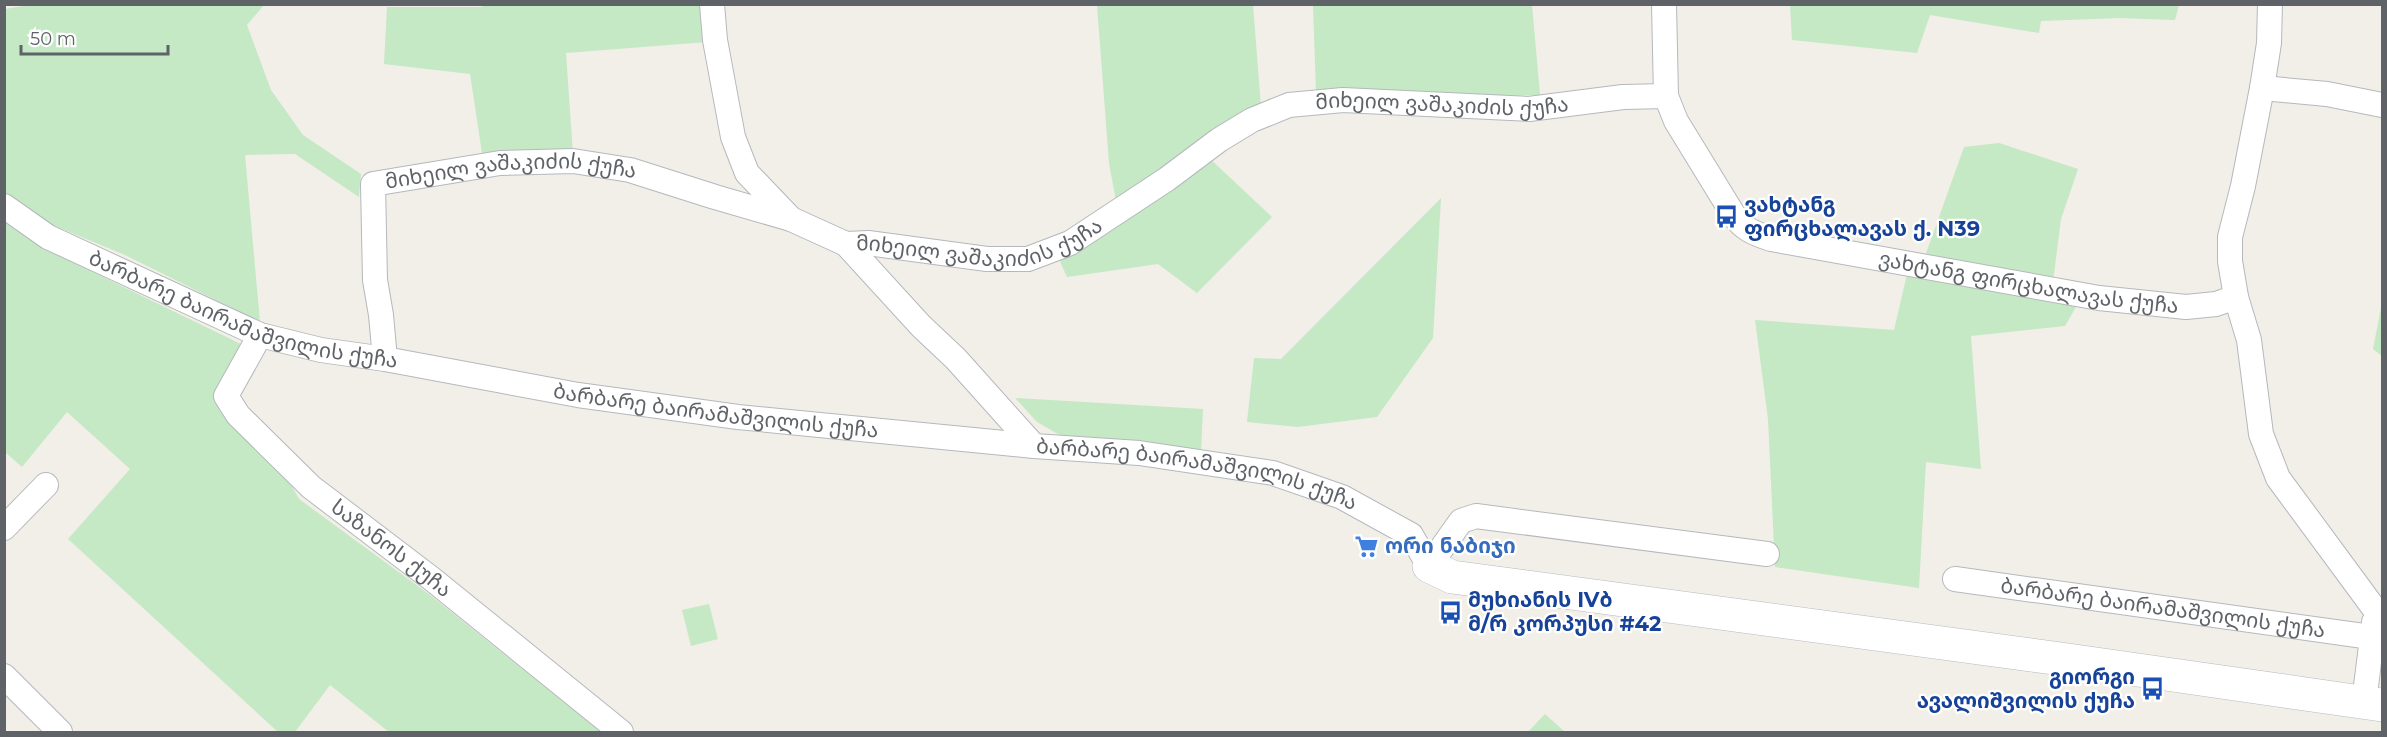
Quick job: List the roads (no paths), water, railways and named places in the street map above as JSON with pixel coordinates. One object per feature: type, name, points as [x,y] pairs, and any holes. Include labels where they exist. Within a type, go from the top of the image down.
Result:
[{"type":"street","points":[[712,4],[715,40],[733,137],[747,173],[791,219]]},
{"type":"street","name":"ვახტანგ ფირცხალავას ქუჩა","points":[[1664,4],[1666,96],[1676,121],[1727,205],[1741,226],[1751,233],[1771,239],[2099,298],[2186,307],[2216,304],[2236,297]]},
{"type":"street","points":[[1767,554],[1476,516],[1461,521],[1429,566],[1452,577],[2061,659],[2373,704],[2371,637],[2379,604],[2278,478],[2261,434],[2249,340],[2236,297],[2230,261],[2230,237],[2243,186],[2262,88],[2269,43],[2270,4]]},
{"type":"street","points":[[2262,88],[2327,94],[2382,105]]},
{"type":"street","name":"მიხეილ ვაშაკიძის ქუჩა","points":[[385,359],[375,280],[373,184],[500,163],[573,161],[630,170],[791,219],[846,244],[868,243],[987,259],[1028,259],[1070,243],[1167,179],[1219,140],[1252,120],[1289,105],[1343,100],[1529,109],[1623,97],[1666,96]]},
{"type":"street","name":"ბარბარე ბაირამაშვილის ქუჩა","points":[[4,207],[48,237],[260,335],[321,350],[385,359],[578,395],[715,414],[1034,446],[1139,453],[1273,472],[1342,497],[1411,535],[1429,566]]},
{"type":"street","points":[[846,244],[921,326],[957,359],[1034,446]]},
{"type":"street","name":"საზანოს ქუჩა","points":[[260,335],[226,396],[238,415],[311,487],[432,579],[621,732]]},
{"type":"street","points":[[4,528],[46,485]]},
{"type":"street","name":"ბარბარე ბაირამაშვილის ქუჩა","points":[[1955,579],[2371,637]]},
{"type":"street","points":[[4,676],[60,732]]},
{"type":"place","name":"ვახტანგ ფირცხალავას ქ. N39","points":[[1726,217]]},
{"type":"place","name":"ორი ნაბიჯი","points":[[1367,546]]},
{"type":"place","name":"მუხიანის IVბ მ/რ კორპუსი #42","points":[[1450,612]]},
{"type":"place","name":"გიორგი ავალიშვილის ქუჩა","points":[[2153,689]]}]
